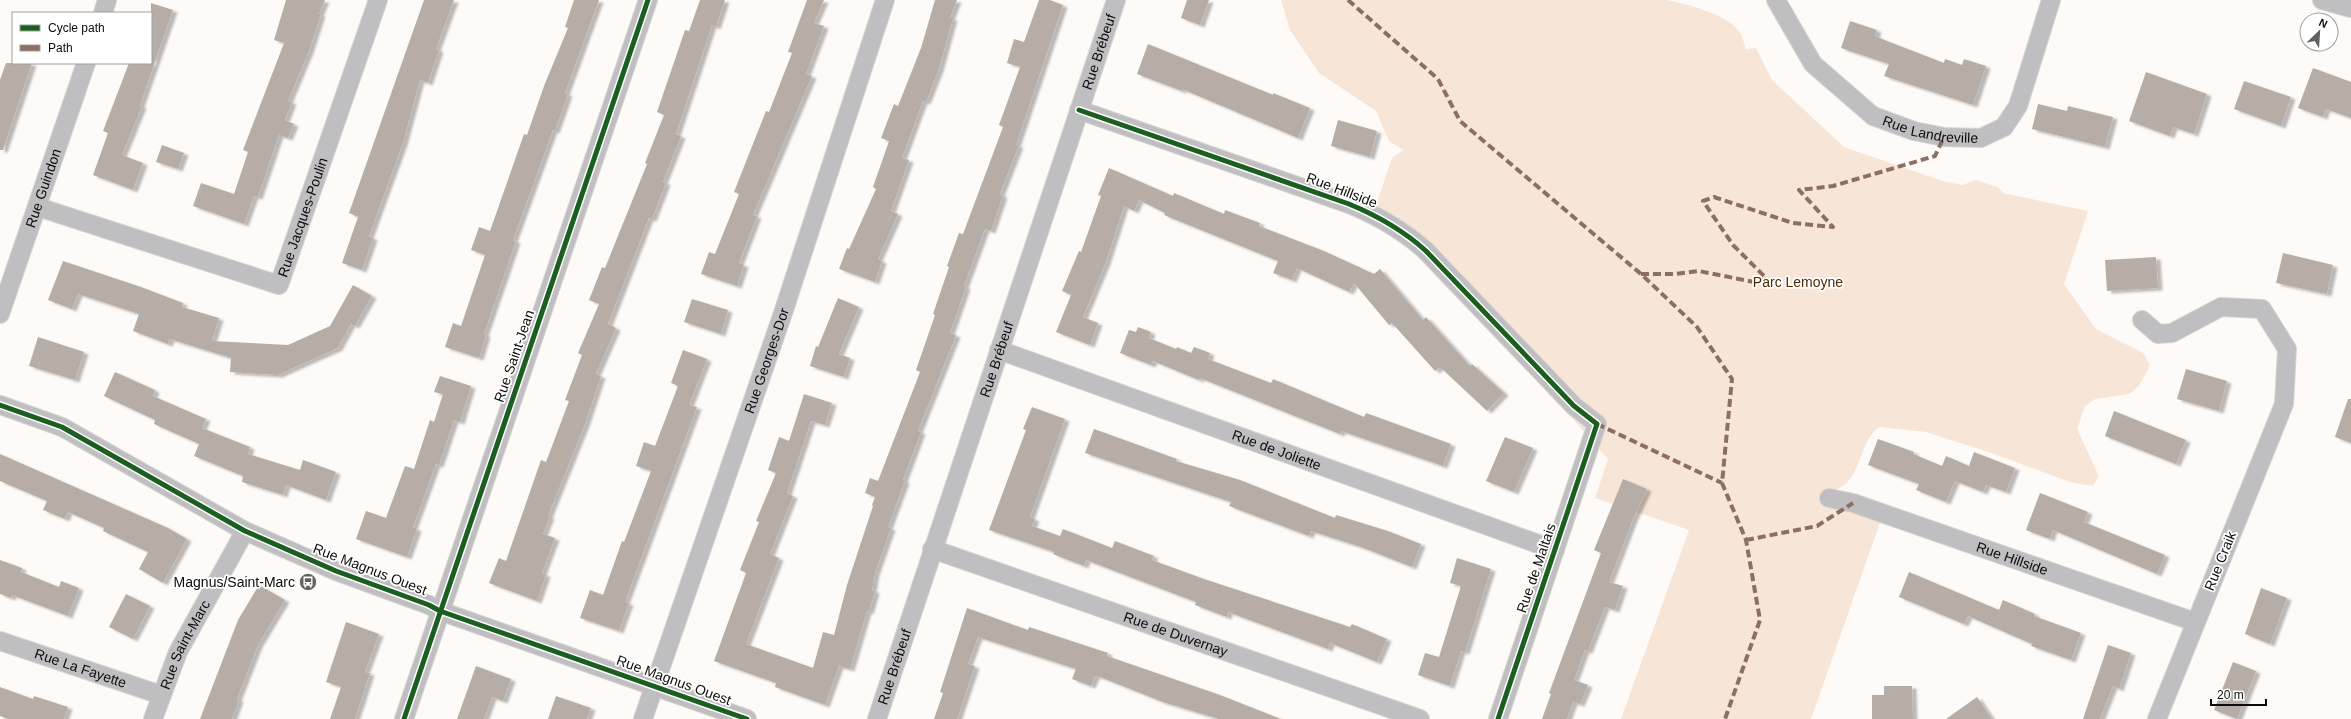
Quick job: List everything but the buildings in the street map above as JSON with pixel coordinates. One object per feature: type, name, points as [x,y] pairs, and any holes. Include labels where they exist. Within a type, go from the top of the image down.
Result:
[{"type":"street","points":[[103,12],[107,0]]},
{"type":"street","name":"Rue Jacques-Poulin","points":[[38,207],[279,285],[378,0]]},
{"type":"street","name":"Rue Saint-Jean","points":[[404,719],[648,0]]},
{"type":"street","name":"Rue Georges-Dor","points":[[643,719],[784,310],[885,0]]},
{"type":"street","name":"Rue Brébeuf","points":[[877,719],[932,549],[1116,0]]},
{"type":"street","name":"Rue Landreville","points":[[1776,0],[1813,64],[1873,116],[1914,131],[1944,136],[1981,138],[2004,127],[2018,106],[2051,0]]},
{"type":"street","points":[[2322,0],[2351,8]]},
{"type":"street","name":"Rue Guindon","points":[[0,314],[38,207],[86,64]]},
{"type":"street","name":"Rue Hillside","points":[[1080,110],[1349,204],[1388,222],[1407,234],[1426,251],[1574,406],[1597,424]]},
{"type":"street","name":"Rue Craik","points":[[2142,320],[2158,334],[2172,333],[2221,307],[2262,308],[2287,349],[2284,404],[2157,719]]},
{"type":"street","name":"Rue de Joliette","points":[[999,350],[1555,550]]},
{"type":"street","name":"Rue Magnus Ouest","points":[[0,405],[62,426],[245,531],[336,571],[429,605],[440,611],[654,685],[747,719]]},
{"type":"street","name":"Rue de Maltais","points":[[1498,719],[1597,424]]},
{"type":"street","name":"Rue Hillside","points":[[1829,498],[1853,503],[2195,622]]},
{"type":"street","name":"Rue Saint-Marc","points":[[153,719],[178,652],[245,531]]},
{"type":"street","name":"Rue de Duvernay","points":[[932,549],[1420,719]]},
{"type":"street","name":"Rue La Fayette","points":[[0,641],[161,695]]},
{"type":"green space","name":"Parc Lemoyne","points":[[1281,0],[1667,0],[1708,11],[1735,27],[1741,34],[1746,49],[1756,48],[1772,80],[1844,147],[1946,182],[1963,185],[1975,180],[1998,187],[2003,193],[2088,211],[2064,284],[2096,329],[2143,353],[2150,365],[2139,386],[2129,394],[2095,399],[2085,406],[2077,429],[2099,476],[2093,486],[2070,482],[1994,454],[1926,432],[1879,427],[1871,435],[1866,444],[1855,472],[1842,486],[1832,491],[1883,514],[1811,719],[1621,719],[1689,530],[1595,498],[1608,459],[1426,251],[1373,214],[1392,158],[1403,150],[1389,141],[1376,111],[1319,73],[1290,30]]},
{"type":"marked path","points":[[1348,0],[1438,79],[1460,121],[1641,274],[1697,327],[1732,379],[1722,483],[1746,540],[1760,620],[1725,719]]},
{"type":"marked path","points":[[1641,274],[1674,274],[1699,271],[1754,282],[1767,279],[1733,245],[1703,201],[1714,197],[1793,223],[1833,227],[1799,190],[1833,186],[1935,156],[1944,137]]},
{"type":"marked path","points":[[1597,424],[1722,483]]},
{"type":"marked path","points":[[1746,540],[1817,526],[1853,503]]},
{"type":"cycle path","points":[[404,719],[648,0]]},
{"type":"cycle path","points":[[1079,110],[1349,204],[1390,224],[1408,236],[1426,251],[1574,406],[1597,424],[1498,719]]},
{"type":"cycle path","points":[[0,405],[62,427],[245,531],[336,571],[429,605],[440,611],[747,719]]},
{"type":"place","name":"Magnus/Saint-Marc","points":[[308,582]]}]
